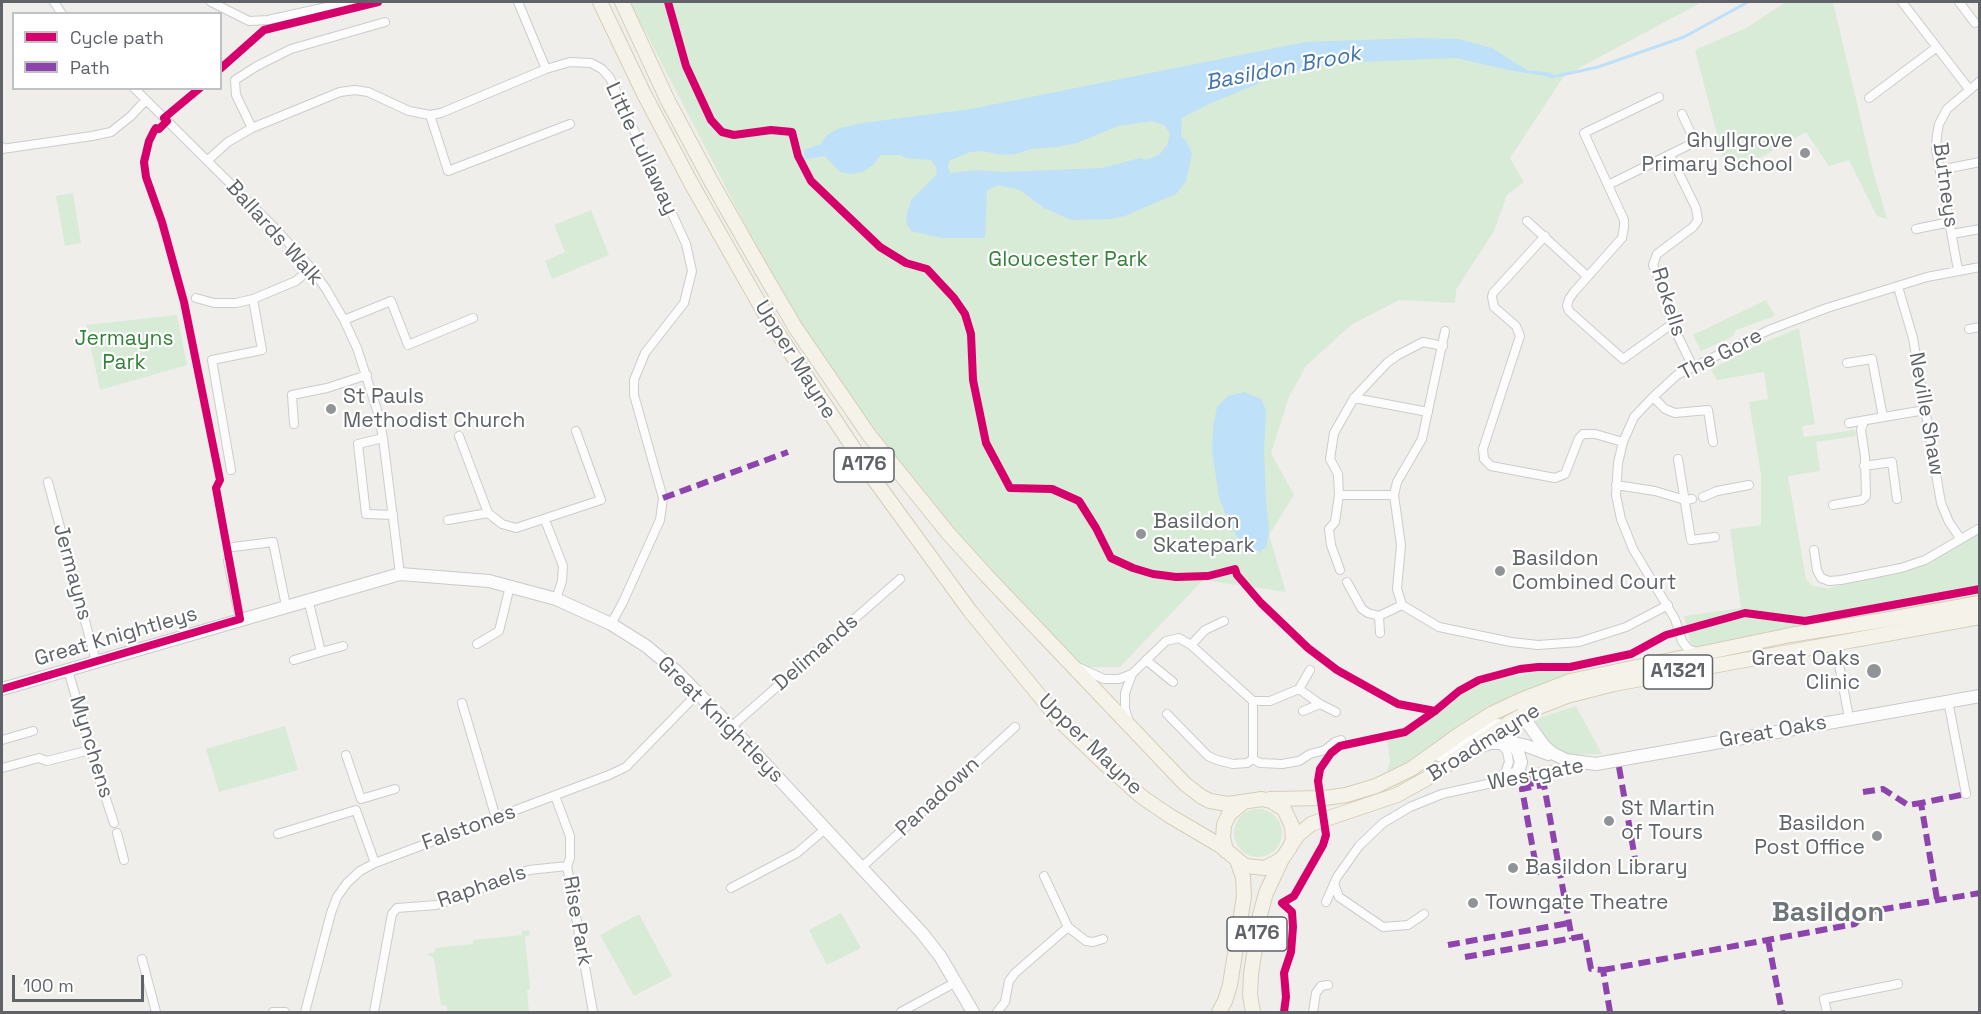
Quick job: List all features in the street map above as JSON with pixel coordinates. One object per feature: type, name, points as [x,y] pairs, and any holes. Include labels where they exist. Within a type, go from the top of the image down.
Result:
[{"type":"main road","name":"Upper Mayne","points":[[600,2],[668,139],[764,312],[844,437],[929,557],[1025,680],[1085,746],[1125,783],[1157,808],[1226,850],[1238,863]]},
{"type":"main road","name":"Upper Mayne","points":[[621,2],[668,101],[711,181],[795,327],[869,435],[948,533],[1185,784],[1202,797],[1228,804],[1262,799]]},
{"type":"main road","name":"Broadmayne","points":[[1262,799],[1311,800],[1346,795],[1376,786],[1411,769],[1478,722],[1531,695],[1584,678],[1790,635],[1980,603]]},
{"type":"main road","name":"Broadmayne","points":[[1286,853],[1298,835],[1311,824],[1397,795],[1426,779],[1524,714],[1567,696],[1614,684],[1980,616]]},
{"type":"main road","name":"Broadmayne","points":[[1703,654],[1823,637],[1831,638],[1835,644]]},
{"type":"main road","name":"A176","points":[[1253,1012],[1250,995],[1251,974],[1258,924],[1266,893],[1286,853],[1292,826],[1289,817],[1278,805],[1262,799]]},
{"type":"main road","points":[[1226,850],[1223,837],[1224,825],[1229,814],[1247,800]]},
{"type":"main road","points":[[1238,863],[1252,868],[1265,868],[1286,853]]},
{"type":"main road","name":"A176","points":[[1219,1012],[1226,1001],[1230,985],[1244,896],[1244,877],[1238,863]]},
{"type":"street","points":[[211,2],[249,21],[268,20],[349,2]]},
{"type":"street","points":[[518,2],[546,69]]},
{"type":"street","points":[[1902,2],[1969,89]]},
{"type":"street","points":[[1959,2],[1975,23]]},
{"type":"street","points":[[252,128],[236,95],[235,80],[291,49],[385,22]]},
{"type":"street","points":[[1869,98],[1937,47]]},
{"type":"street","name":"Little Lullaway","points":[[430,115],[441,113],[546,69],[570,62],[591,63],[602,69],[610,78],[686,244],[692,271],[684,303],[645,352],[634,380],[634,395],[663,498],[660,520],[623,603],[611,624]]},
{"type":"street","name":"Butneys","points":[[1958,270],[1936,149],[1939,124],[1947,109],[1980,81]]},
{"type":"street","name":"Ballards Walk","points":[[136,90],[274,227],[311,268],[344,320],[367,375],[383,438],[400,574]]},
{"type":"street","points":[[208,160],[228,142],[252,128],[340,92],[355,90],[380,97],[409,111],[430,115],[448,171],[570,124]]},
{"type":"street","points":[[1659,97],[1584,133],[1624,220],[1623,233],[1622,238],[1569,299],[1569,311],[1623,359],[1672,324]]},
{"type":"street","points":[[2,147],[111,132],[146,100]]},
{"type":"street","points":[[1608,185],[1695,142],[1682,114]]},
{"type":"street","name":"Rokells","points":[[1670,154],[1696,208],[1698,220],[1694,227],[1657,254],[1653,261],[1655,272],[1671,309],[1672,324],[1693,367]]},
{"type":"street","points":[[1940,170],[1980,162]]},
{"type":"street","points":[[1527,221],[1587,276]]},
{"type":"street","points":[[1916,229],[1950,222]]},
{"type":"street","points":[[1952,234],[1980,229]]},
{"type":"street","points":[[1545,236],[1492,297],[1494,307],[1516,326],[1521,336],[1483,449],[1484,459],[1491,465],[1555,478],[1565,474],[1579,438],[1583,434],[1595,434],[1623,442]]},
{"type":"street","name":"The Gore","points":[[1680,637],[1668,605],[1626,534],[1618,504],[1616,485],[1618,463],[1623,442],[1634,417],[1677,375],[1769,330],[1827,308],[1898,286],[1958,270],[1980,267]]},
{"type":"street","points":[[196,298],[214,303],[236,303],[253,299],[296,281],[311,268]]},
{"type":"street","name":"Neville Shaw","points":[[1898,286],[1911,330],[1941,502],[1949,522],[1960,538]]},
{"type":"street","points":[[231,470],[212,360],[262,350],[253,299]]},
{"type":"street","points":[[344,320],[391,301],[408,345],[473,318]]},
{"type":"street","points":[[1969,329],[1980,327]]},
{"type":"street","points":[[1445,331],[1422,439],[1397,482],[1394,495],[1401,545],[1397,589],[1402,605],[1438,627],[1511,642],[1538,645],[1579,642],[1626,627],[1668,605]]},
{"type":"street","points":[[1340,570],[1331,545],[1329,530],[1335,522],[1339,495],[1338,474],[1330,459],[1334,434],[1354,398],[1370,379],[1398,355],[1423,342],[1443,346]]},
{"type":"street","points":[[1847,363],[1872,359],[1883,417]]},
{"type":"street","points":[[294,424],[292,395],[327,388],[367,375]]},
{"type":"street","points":[[1653,397],[1665,409],[1675,413],[1708,410],[1713,442]]},
{"type":"street","points":[[1354,398],[1428,412]]},
{"type":"street","points":[[1849,423],[1925,410]]},
{"type":"street","points":[[1833,505],[1864,499],[1868,490],[1861,430],[1864,421]]},
{"type":"street","points":[[459,436],[488,513],[502,524],[516,528],[601,500],[576,431]]},
{"type":"street","points":[[383,438],[358,444],[366,514],[393,515]]},
{"type":"street","points":[[1678,459],[1688,499],[1691,540],[1715,537]]},
{"type":"street","points":[[1864,466],[1892,462],[1897,499]]},
{"type":"street","name":"Jermayns","points":[[48,482],[96,662]]},
{"type":"street","points":[[1616,485],[1688,499]]},
{"type":"street","points":[[1703,497],[1718,491],[1749,485]]},
{"type":"street","points":[[1339,495],[1394,495]]},
{"type":"street","points":[[448,520],[488,513]]},
{"type":"street","points":[[545,520],[563,566],[562,581],[556,598]]},
{"type":"street","points":[[1814,550],[1818,574],[1825,581],[1829,581],[1911,565],[1932,556],[1980,528]]},
{"type":"street","points":[[233,547],[273,542],[286,606]]},
{"type":"street","points":[[228,561],[240,619]]},
{"type":"street","name":"Great Knightleys","points":[[2,689],[400,574],[466,578],[556,598],[611,624],[646,646],[676,670],[731,726],[922,933],[940,956],[973,1012]]},
{"type":"street","name":"Delimands","points":[[731,726],[900,579]]},
{"type":"street","points":[[1347,582],[1362,609],[1379,616],[1402,605]]},
{"type":"street","points":[[477,644],[499,631],[510,586]]},
{"type":"street","points":[[308,599],[321,652]]},
{"type":"street","points":[[1379,616],[1380,633]]},
{"type":"street","points":[[1191,645],[1205,630],[1224,621]]},
{"type":"street","points":[[1680,637],[1688,649],[1703,654]]},
{"type":"street","points":[[1667,660],[1677,654],[1680,637]]},
{"type":"street","points":[[1136,731],[1125,709],[1125,693],[1132,675],[1168,639],[1179,638],[1191,645],[1253,701],[1270,700],[1299,689],[1310,670]]},
{"type":"street","points":[[1835,644],[1850,718]]},
{"type":"street","points":[[294,660],[343,646]]},
{"type":"street","points":[[1059,651],[1081,669],[1095,676],[1111,680],[1132,675]]},
{"type":"street","points":[[1146,660],[1173,682]]},
{"type":"street","name":"Mynchens","points":[[68,670],[90,750],[114,823]]},
{"type":"street","points":[[1299,689],[1336,712]]},
{"type":"street","name":"Falstones","points":[[305,1012],[337,897],[346,883],[360,871],[375,863],[626,767],[698,693]]},
{"type":"street","points":[[1524,714],[1525,702],[1531,695]]},
{"type":"street","name":"Great Oaks","points":[[1461,755],[1477,747],[1496,743],[1514,743],[1566,760],[1596,764],[1980,696]]},
{"type":"street","points":[[1252,759],[1253,701]]},
{"type":"street","points":[[1947,701],[1966,794]]},
{"type":"street","points":[[462,703],[496,818]]},
{"type":"street","points":[[1303,711],[1320,704]]},
{"type":"street","points":[[1167,714],[1208,756],[1216,760],[1240,764],[1252,759]]},
{"type":"street","name":"Great Oaks","points":[[1524,714],[1544,746],[1566,760]]},
{"type":"street","points":[[1411,769],[1482,729],[1495,725],[1502,727],[1514,743],[1520,759],[1520,769],[1515,775],[1502,782]]},
{"type":"street","name":"Panadown","points":[[862,867],[1015,727]]},
{"type":"street","points":[[2,740],[33,731]]},
{"type":"street","points":[[1252,759],[1260,763],[1282,764],[1299,761],[1341,740]]},
{"type":"street","name":"Westgate","points":[[1477,786],[1500,777],[1507,770],[1509,762],[1507,751],[1496,743]]},
{"type":"street","points":[[2,768],[39,758],[47,761],[90,750]]},
{"type":"street","points":[[346,755],[361,799],[356,810],[375,863]]},
{"type":"street","name":"Westgate","points":[[1326,902],[1346,862],[1372,832],[1395,815],[1426,799],[1542,772],[1596,764]]},
{"type":"street","points":[[361,799],[395,789]]},
{"type":"street","name":"Rise Park","points":[[555,796],[570,836],[570,858],[567,866],[593,1012]]},
{"type":"street","points":[[278,834],[356,810]]},
{"type":"street","points":[[731,888],[797,854],[825,829]]},
{"type":"street","points":[[117,833],[124,860]]},
{"type":"street","name":"Raphaels","points":[[374,1012],[392,914],[397,908],[436,905],[529,870],[567,866]]},
{"type":"street","points":[[1044,876],[1068,927],[1086,941],[1093,942],[1103,939]]},
{"type":"street","points":[[1334,884],[1339,897],[1383,927],[1408,925],[1424,914]]},
{"type":"street","points":[[997,1012],[1005,1002],[1009,981],[1015,973],[1068,927]]},
{"type":"street","points":[[142,959],[156,1012]]},
{"type":"street","points":[[901,1012],[956,982]]},
{"type":"street","points":[[1827,1012],[1824,999],[1898,984]]},
{"type":"street","points":[[1313,1012],[1316,993],[1321,986],[1328,985]]},
{"type":"street","points":[[273,1012],[285,1012]]},
{"type":"green space","name":"Gloucester Park","points":[[630,2],[1702,2],[1564,76],[1510,158],[1524,182],[1507,195],[1494,231],[1456,290],[1455,303],[1399,300],[1351,325],[1306,366],[1289,397],[1271,453],[1294,495],[1269,535],[1286,592],[1203,580],[1120,667],[1085,667],[990,574],[875,438],[779,290]]},
{"type":"green space","points":[[1786,2],[1833,2],[1872,167],[1887,219],[1877,216],[1849,160],[1829,166],[1806,132],[1738,170],[1726,169],[1695,50],[1748,27]]},
{"type":"green space","points":[[73,193],[81,243],[65,246],[56,196]]},
{"type":"green space","points":[[591,210],[609,255],[552,279],[545,261],[565,252],[554,225]]},
{"type":"green space","points":[[1766,300],[1775,316],[1736,330],[1732,337],[1701,351],[1693,335]]},
{"type":"green space","name":"Jermayns Park","points":[[177,315],[187,365],[100,390],[86,325]]},
{"type":"green space","points":[[1799,328],[1815,424],[1802,426],[1804,437],[1855,430],[1856,436],[1816,442],[1820,471],[1788,476],[1806,579],[1812,586],[1828,588],[1905,571],[1922,565],[1979,532],[1979,598],[1695,648],[1690,642],[1684,616],[1741,608],[1730,529],[1761,525],[1761,474],[1749,402],[1768,399],[1764,372],[1717,380],[1711,369],[1758,345]]},
{"type":"green space","points":[[1539,672],[1569,672],[1571,679],[1386,778],[1390,760],[1387,740],[1409,735],[1474,686],[1498,678]]},
{"type":"green space","points":[[1576,706],[1602,754],[1571,755],[1558,750],[1546,742],[1533,720]]},
{"type":"green space","points":[[285,726],[298,770],[219,792],[206,749]]},
{"type":"green space","points":[[1253,809],[1263,809],[1278,819],[1282,833],[1278,847],[1272,853],[1263,857],[1253,857],[1238,847],[1234,838],[1234,828],[1244,813]]},
{"type":"green space","points":[[841,913],[861,948],[827,965],[809,930]]},
{"type":"green space","points":[[639,914],[672,976],[634,996],[600,935]]},
{"type":"green space","points":[[529,930],[530,935],[525,936],[530,989],[527,990],[529,1012],[447,1012],[447,1006],[441,1005],[434,958],[427,954],[435,952],[435,948],[473,944],[473,940],[522,935],[522,931]]},
{"type":"water","points":[[1459,39],[1492,48],[1527,70],[1553,73],[1552,77],[1456,58],[1333,63],[1277,76],[1209,104],[1182,118],[1181,136],[1187,142],[1192,154],[1186,181],[1176,194],[1125,216],[1110,219],[1071,220],[1044,208],[1020,190],[998,185],[987,191],[985,238],[942,238],[911,231],[906,223],[912,199],[937,174],[936,167],[931,160],[906,158],[900,155],[881,155],[872,166],[862,172],[850,174],[840,172],[823,154],[805,158],[804,150],[821,144],[826,136],[837,129],[862,123],[971,109],[1305,42]],"holes":[[[1152,121],[1164,125],[1170,133],[1167,145],[1160,154],[1146,160],[1140,158],[1102,168],[1001,172],[978,170],[950,173],[948,167],[949,161],[970,152],[1016,154],[1030,149],[1077,143],[1118,126]]]},
{"type":"water","points":[[1244,392],[1261,399],[1266,410],[1264,449],[1269,529],[1267,546],[1260,552],[1253,550],[1250,540],[1244,536],[1239,541],[1226,515],[1219,497],[1212,450],[1217,407],[1228,396]]},
{"type":"waterway","name":"Basildon Brook","points":[[1549,76],[1598,67],[1684,37],[1748,2]]},
{"type":"waterway","name":"Basildon Brook","points":[[805,158],[827,154]]},
{"type":"marked path","points":[[663,498],[788,452]]},
{"type":"marked path","points":[[1619,767],[1637,870]]},
{"type":"marked path","points":[[1529,775],[1531,787],[1544,785],[1572,939]]},
{"type":"marked path","points":[[1531,787],[1522,789],[1537,872],[1559,868]]},
{"type":"marked path","points":[[1863,792],[1883,789],[1908,805],[1921,803]]},
{"type":"marked path","points":[[1937,899],[1921,803],[1966,794]]},
{"type":"marked path","points":[[1603,970],[1855,924],[1867,912],[1980,893]]},
{"type":"marked path","points":[[1448,945],[1569,923]]},
{"type":"marked path","points":[[1465,957],[1585,936],[1591,969],[1603,970],[1610,1012]]},
{"type":"marked path","points":[[1768,940],[1782,1012]]},
{"type":"cycle path","points":[[222,67],[264,30],[378,2]]},
{"type":"cycle path","points":[[668,2],[686,66],[711,120],[722,132],[734,135],[771,130],[792,132],[798,156],[811,181],[880,247],[906,263],[927,269],[954,298],[965,314],[971,334],[973,380],[986,443],[1010,488],[1052,489],[1079,501],[1111,558],[1133,568],[1176,577],[1208,576],[1235,569],[1237,575],[1261,603],[1308,648],[1337,670],[1398,704],[1435,711]]},
{"type":"cycle path","points":[[2,689],[240,619],[216,488],[220,480],[184,302],[162,222],[146,177],[144,162],[149,141],[156,128],[159,129],[167,121],[164,118],[198,90]]},
{"type":"cycle path","points":[[1282,903],[1294,896],[1323,845],[1326,835],[1318,781],[1320,769],[1331,753],[1340,746],[1405,732],[1459,691],[1479,680],[1520,669],[1570,667],[1631,654],[1666,635],[1745,613],[1805,621],[1980,589]]},
{"type":"cycle path","points":[[1282,903],[1292,912],[1293,927],[1291,952],[1284,973],[1286,997],[1284,1012]]},
{"type":"place","name":"Ghyllgrove Primary School","points":[[1805,153]]},
{"type":"place","name":"St Pauls Methodist Church","points":[[331,409]]},
{"type":"place","name":"Basildon Skatepark","points":[[1141,534]]},
{"type":"place","name":"Basildon Combined Court","points":[[1500,571]]},
{"type":"place","name":"Great Oaks Clinic","points":[[1874,671]]},
{"type":"place","name":"St Martin of Tours","points":[[1609,821]]},
{"type":"place","name":"Basildon Post Office","points":[[1877,836]]},
{"type":"place","name":"Basildon Library","points":[[1513,868]]},
{"type":"place","name":"Towngate Theatre","points":[[1473,903]]},
{"type":"district","name":"Basildon","points":[[1828,914]]}]
